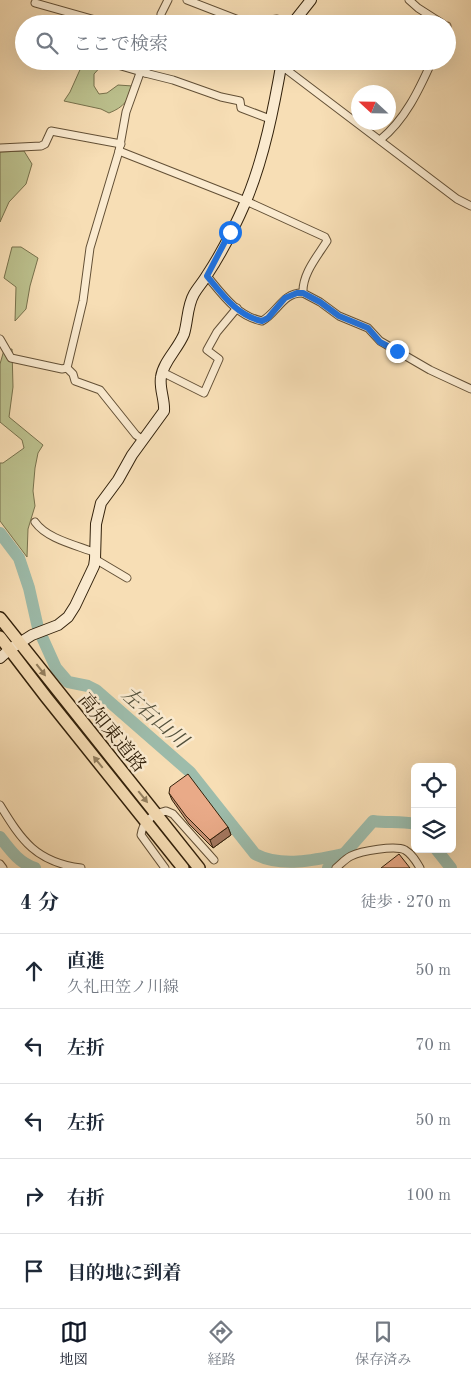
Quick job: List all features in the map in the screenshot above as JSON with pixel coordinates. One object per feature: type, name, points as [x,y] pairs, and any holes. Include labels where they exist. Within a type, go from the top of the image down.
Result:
[{"type":"highway","name":"高知東道路","points":[[0,618],[46,697],[183,868]]},
{"type":"highway","name":"高知東道路","points":[[0,637],[15,646],[199,868]]},
{"type":"main road","points":[[299,15],[311,0]]},
{"type":"main road","points":[[0,658],[32,635],[58,625],[68,617],[76,606],[91,574],[96,556],[96,524],[101,503],[118,480],[132,455],[164,411],[160,380],[162,372],[184,334],[190,303],[194,294],[207,276],[246,201],[260,160],[281,70]]},
{"type":"street","points":[[161,15],[168,0]]},
{"type":"street","points":[[187,0],[226,15]]},
{"type":"street","points":[[409,0],[429,15]]},
{"type":"street","points":[[35,3],[78,15]]},
{"type":"street","points":[[133,70],[173,80],[221,98],[240,101],[241,108],[270,119]]},
{"type":"street","points":[[143,440],[136,435],[100,390],[75,381],[67,368],[83,301],[90,248],[120,147],[126,112],[144,70]]},
{"type":"street","points":[[287,70],[457,199],[471,206]]},
{"type":"street","points":[[380,140],[405,113],[427,70]]},
{"type":"street","points":[[0,148],[41,146],[46,144],[51,131],[120,147],[325,237],[327,240],[326,244],[310,268],[305,280],[303,293]]},
{"type":"street","points":[[207,276],[228,303],[247,316],[262,321],[268,318],[285,298],[297,293],[303,293],[320,302],[339,316],[368,328],[380,342],[430,370],[471,389]]},
{"type":"street","points":[[162,372],[204,393],[219,359],[207,350],[217,332],[237,308]]},
{"type":"street","points":[[0,339],[11,358],[62,369],[67,368]]},
{"type":"street","points":[[35,522],[39,528],[54,538],[96,556],[127,578]]},
{"type":"street","points":[[0,805],[22,838],[37,853],[54,862],[81,868]]},
{"type":"street","points":[[165,868],[141,835],[142,828],[146,822],[156,814],[166,811],[173,814],[214,860]]},
{"type":"street","points":[[336,868],[349,857],[356,854],[386,848],[405,850],[414,857],[420,868]]},
{"type":"street","points":[[0,864],[3,868]]},
{"type":"green space","points":[[80,70],[98,70],[94,74],[94,86],[99,94],[107,93],[118,85],[133,86],[122,106],[109,113],[101,109],[64,101]]},
{"type":"green space","points":[[24,151],[32,164],[26,184],[9,202],[0,222],[0,152]]},
{"type":"green space","points":[[12,247],[21,247],[38,258],[26,309],[15,321],[16,287],[4,278]]},
{"type":"green space","points":[[12,349],[13,387],[9,417],[43,445],[38,453],[35,468],[33,491],[35,506],[28,529],[27,557],[0,521],[0,463],[3,463],[24,448],[22,440],[0,422],[0,364],[4,350]]},
{"type":"building","points":[[188,774],[228,827],[210,840],[186,816],[169,793],[170,787]]},
{"type":"building","points":[[399,854],[410,868],[381,868]]},
{"type":"waterway","name":"左右山川","points":[[0,533],[19,558],[29,588],[38,628],[56,668],[68,682],[88,686],[96,690],[190,772],[255,854],[276,861],[287,862],[344,854]]},
{"type":"waterway","points":[[328,868],[344,854],[373,821],[411,824]]},
{"type":"waterway","points":[[0,837],[20,859],[35,868]]},
{"type":"waterway","points":[[439,853],[451,868]]},
{"type":"route","points":[[230,232],[207,276],[228,303],[247,316],[262,321],[268,318],[285,298],[291,294],[303,293],[307,297],[320,302],[339,316],[368,328],[380,342],[397,351]]}]
